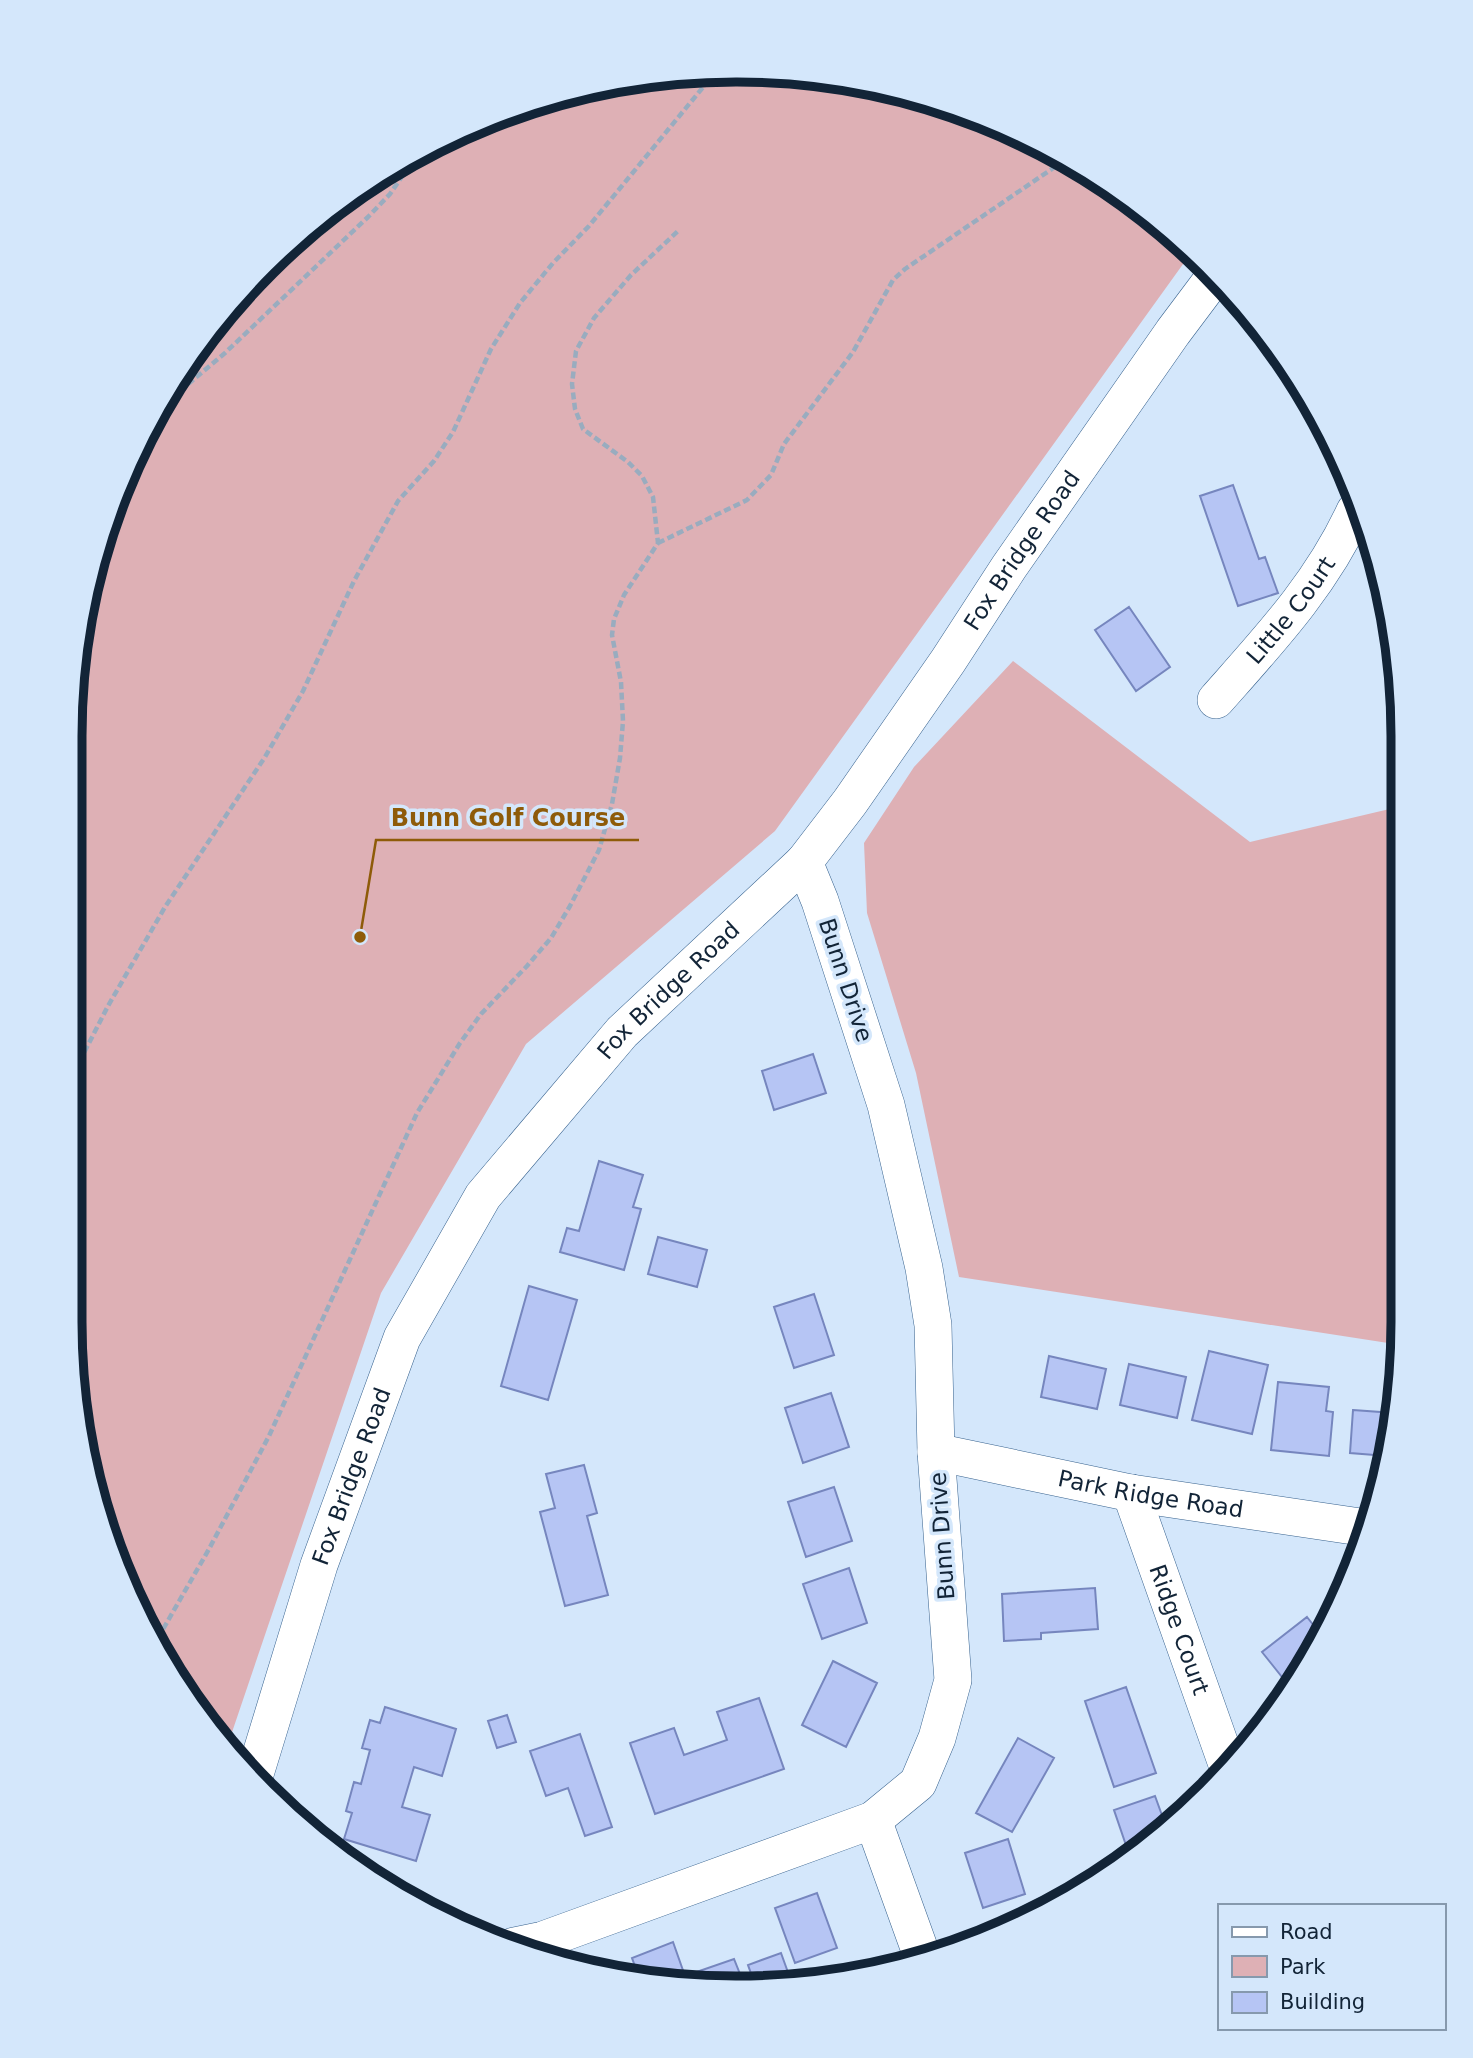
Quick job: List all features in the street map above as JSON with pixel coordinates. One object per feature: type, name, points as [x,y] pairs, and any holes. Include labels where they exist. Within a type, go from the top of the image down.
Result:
[{"type":"street","name":"Fox Bridge Road","points":[[257,1766],[319,1565],[402,1338],[483,1196],[622,1032],[804,862],[850,802],[948,661],[1009,567],[1209,284]]},
{"type":"street","name":"Little Court","points":[[1216,700],[1290,617],[1320,573],[1352,517]]},
{"type":"street","name":"Bunn Drive","points":[[540,1945],[873,1820],[918,1783],[937,1738],[953,1680],[936,1452],[933,1325],[924,1268],[886,1105],[820,901],[804,862]]},
{"type":"street","name":"Park Ridge Road","points":[[936,1452],[1131,1493],[1358,1527]]},
{"type":"street","name":"Ridge Court","points":[[1131,1493],[1224,1757]]},
{"type":"street","points":[[873,1820],[919,1949]]},
{"type":"path","points":[[82,1057],[165,907],[278,735],[303,691],[354,581],[398,501],[435,461],[453,432],[491,349],[520,303],[553,263],[589,226],[707,83]]},
{"type":"path","points":[[161,1632],[269,1436],[417,1112],[481,1014],[551,937],[599,850],[612,804],[620,758],[623,721],[621,682],[612,635],[614,619],[624,595],[658,543],[747,500],[771,475],[784,444],[853,352],[892,280],[1056,166]]},
{"type":"path","points":[[183,388],[225,353],[368,217],[390,194],[404,173]]},
{"type":"path","points":[[658,543],[653,497],[648,487],[628,462],[583,429],[575,409],[572,384],[576,351],[594,317],[631,275],[678,230]]},
{"type":"green space","points":[[736,82],[822,88],[864,95],[947,117],[987,132],[1064,170],[1135,217],[1185,261],[775,831],[526,1044],[381,1293],[231,1736],[170,1649],[132,1572],[117,1532],[95,1449],[88,1407],[82,1322],[82,736],[88,651],[95,609],[117,526],[132,486],[170,409],[217,338],[245,305],[274,274],[338,217],[409,170],[447,150],[526,117],[567,105],[651,88],[694,84]]},
{"type":"green space","points":[[1013,661],[1250,842],[1391,809],[1390,1343],[959,1277],[916,1073],[867,913],[864,843],[914,767]]},
{"type":"building","points":[[1233,485],[1259,559],[1265,557],[1278,593],[1238,606],[1200,496]]},
{"type":"building","points":[[1129,607],[1170,667],[1136,691],[1095,630]]},
{"type":"building","points":[[813,1054],[826,1093],[774,1110],[762,1071]]},
{"type":"building","points":[[599,1161],[643,1175],[633,1207],[641,1209],[624,1270],[560,1252],[567,1228],[579,1231]]},
{"type":"building","points":[[658,1237],[707,1250],[697,1287],[648,1274]]},
{"type":"building","points":[[529,1286],[577,1300],[548,1400],[501,1386]]},
{"type":"building","points":[[814,1294],[834,1355],[794,1368],[774,1307]]},
{"type":"building","points":[[1209,1351],[1268,1365],[1252,1434],[1192,1420]]},
{"type":"building","points":[[1049,1356],[1106,1369],[1097,1409],[1041,1397]]},
{"type":"building","points":[[1129,1364],[1186,1377],[1177,1418],[1120,1405]]},
{"type":"building","points":[[1278,1382],[1329,1387],[1326,1411],[1333,1412],[1329,1456],[1271,1450]]},
{"type":"building","points":[[831,1393],[849,1447],[803,1463],[785,1408]]},
{"type":"building","points":[[1353,1410],[1384,1412],[1377,1455],[1350,1453]]},
{"type":"building","points":[[584,1465],[597,1513],[587,1516],[608,1595],[565,1606],[540,1512],[555,1508],[546,1474]]},
{"type":"building","points":[[834,1487],[852,1541],[806,1557],[788,1502]]},
{"type":"building","points":[[849,1568],[867,1623],[822,1639],[803,1584]]},
{"type":"building","points":[[1095,1588],[1098,1629],[1041,1633],[1041,1639],[1004,1641],[1002,1594]]},
{"type":"building","points":[[1307,1617],[1315,1627],[1284,1679],[1262,1652]]},
{"type":"building","points":[[833,1661],[877,1683],[846,1747],[802,1725]]},
{"type":"building","points":[[1126,1687],[1156,1773],[1114,1787],[1085,1701]]},
{"type":"building","points":[[759,1698],[784,1769],[655,1814],[630,1743],[674,1728],[684,1755],[727,1740],[717,1712]]},
{"type":"building","points":[[385,1707],[456,1729],[442,1776],[414,1767],[402,1807],[430,1815],[416,1861],[344,1839],[352,1813],[346,1811],[354,1782],[361,1784],[370,1750],[362,1748],[370,1720],[380,1723]]},
{"type":"building","points":[[507,1715],[516,1742],[497,1748],[488,1721]]},
{"type":"building","points":[[580,1734],[612,1827],[585,1836],[568,1788],[546,1796],[530,1751]]},
{"type":"building","points":[[1018,1738],[1054,1758],[1012,1832],[976,1813]]},
{"type":"building","points":[[1155,1796],[1163,1817],[1127,1847],[1114,1810]]},
{"type":"building","points":[[1008,1839],[1025,1894],[983,1908],[965,1853]]},
{"type":"building","points":[[817,1893],[837,1948],[795,1963],[775,1908]]},
{"type":"building","points":[[673,1942],[684,1973],[635,1967],[632,1958]]},
{"type":"building","points":[[781,1953],[788,1973],[752,1975],[748,1965]]},
{"type":"building","points":[[734,1959],[741,1976],[691,1974]]},
{"type":"place","name":"Bunn Golf Course","points":[[360,937]]}]
